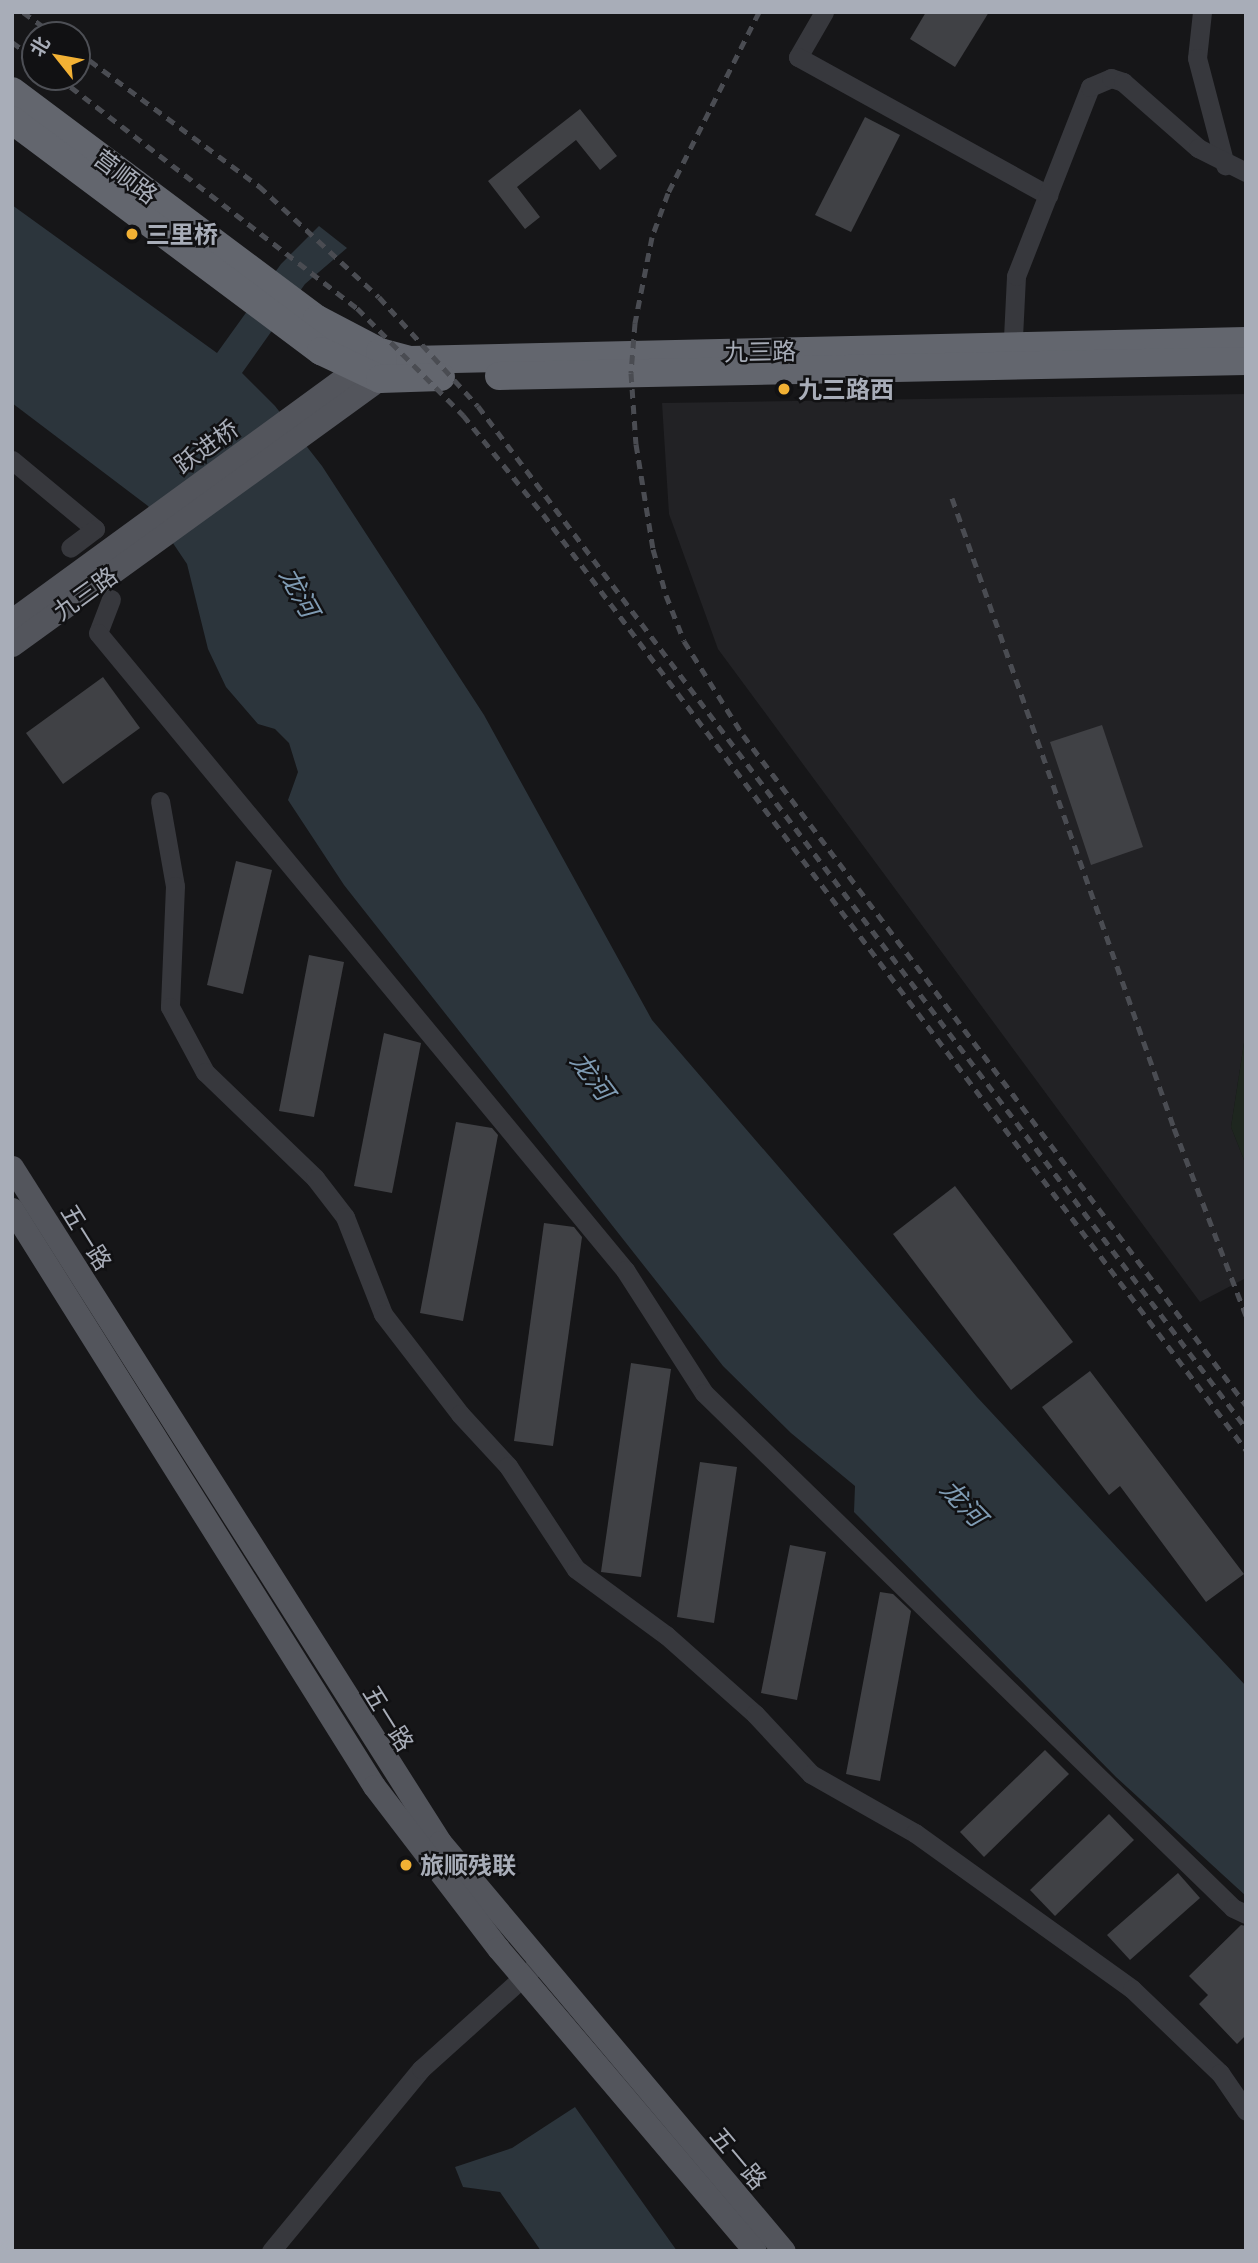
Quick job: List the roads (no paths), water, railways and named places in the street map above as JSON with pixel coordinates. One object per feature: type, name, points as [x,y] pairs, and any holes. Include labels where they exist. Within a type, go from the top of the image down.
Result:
[{"type":"highway","name":"营顺路","points":[[12,91],[258,290]]},
{"type":"highway","name":"营顺路","points":[[12,120],[289,313],[372,367]]},
{"type":"highway","name":"九三路","points":[[1012,356],[1246,341]]},
{"type":"highway","name":"九三路","points":[[372,367],[410,360],[1012,356],[1246,361]]},
{"type":"main road","name":"跃进桥","points":[[152,531],[301,423],[372,367]]},
{"type":"main road","name":"九三路","points":[[12,620],[152,531]]},
{"type":"main road","name":"九三路","points":[[12,645],[152,531]]},
{"type":"main road","name":"五一路","points":[[12,1167],[22,1221],[440,1842],[531,1970],[755,2251]]},
{"type":"main road","name":"五一路","points":[[531,1970],[784,2251]]},
{"type":"street","points":[[824,12],[798,57],[1048,195]]},
{"type":"street","points":[[1202,12],[1197,58],[1225,164]]},
{"type":"street","points":[[1012,356],[1016,276],[1090,88],[1111,78],[1123,82],[1198,148],[1225,164],[1246,172]]},
{"type":"street","points":[[12,460],[95,529],[70,548]]},
{"type":"street","points":[[111,599],[98,633],[625,1270],[704,1392],[1233,1908],[1246,1914]]},
{"type":"street","points":[[160,801],[175,887],[170,1007],[199,1061],[315,1178],[345,1217],[383,1314],[460,1414],[508,1466],[576,1569],[666,1635],[755,1714],[811,1774],[915,1833],[1132,1989],[1220,2073],[1246,2111]]},
{"type":"street","points":[[271,2251],[421,2069],[531,1970]]},
{"type":"water","name":"龙河","points":[[12,205],[217,353],[281,264],[319,226],[347,248],[305,284],[242,373],[275,406],[322,466],[484,715],[652,1020],[977,1397],[1246,1686],[1246,1896],[1116,1777],[854,1512],[855,1486],[791,1433],[723,1366],[344,885],[288,800],[298,772],[289,743],[275,729],[258,724],[226,687],[208,649],[187,564],[148,506],[12,403]]},
{"type":"water","points":[[575,2107],[677,2251],[541,2251],[500,2192],[463,2187],[455,2167],[512,2148]]},
{"type":"railway","points":[[23,12],[36,21]]},
{"type":"railway","points":[[759,12],[668,193],[652,237],[635,323],[631,373],[636,444],[653,549],[666,595],[684,641],[743,735],[1246,1405]]},
{"type":"railway","points":[[12,42],[21,49]]},
{"type":"railway","points":[[91,61],[259,186],[379,297],[478,406],[1246,1428]]},
{"type":"railway","points":[[76,91],[357,308],[463,415],[543,514],[1246,1450]]},
{"type":"railway","points":[[952,498],[1174,1128],[1246,1316]]},
{"type":"place","name":"三里桥","points":[[132,234]]},
{"type":"place","name":"九三路西","points":[[784,389]]},
{"type":"place","name":"旅顺残联","points":[[406,1865]]}]
